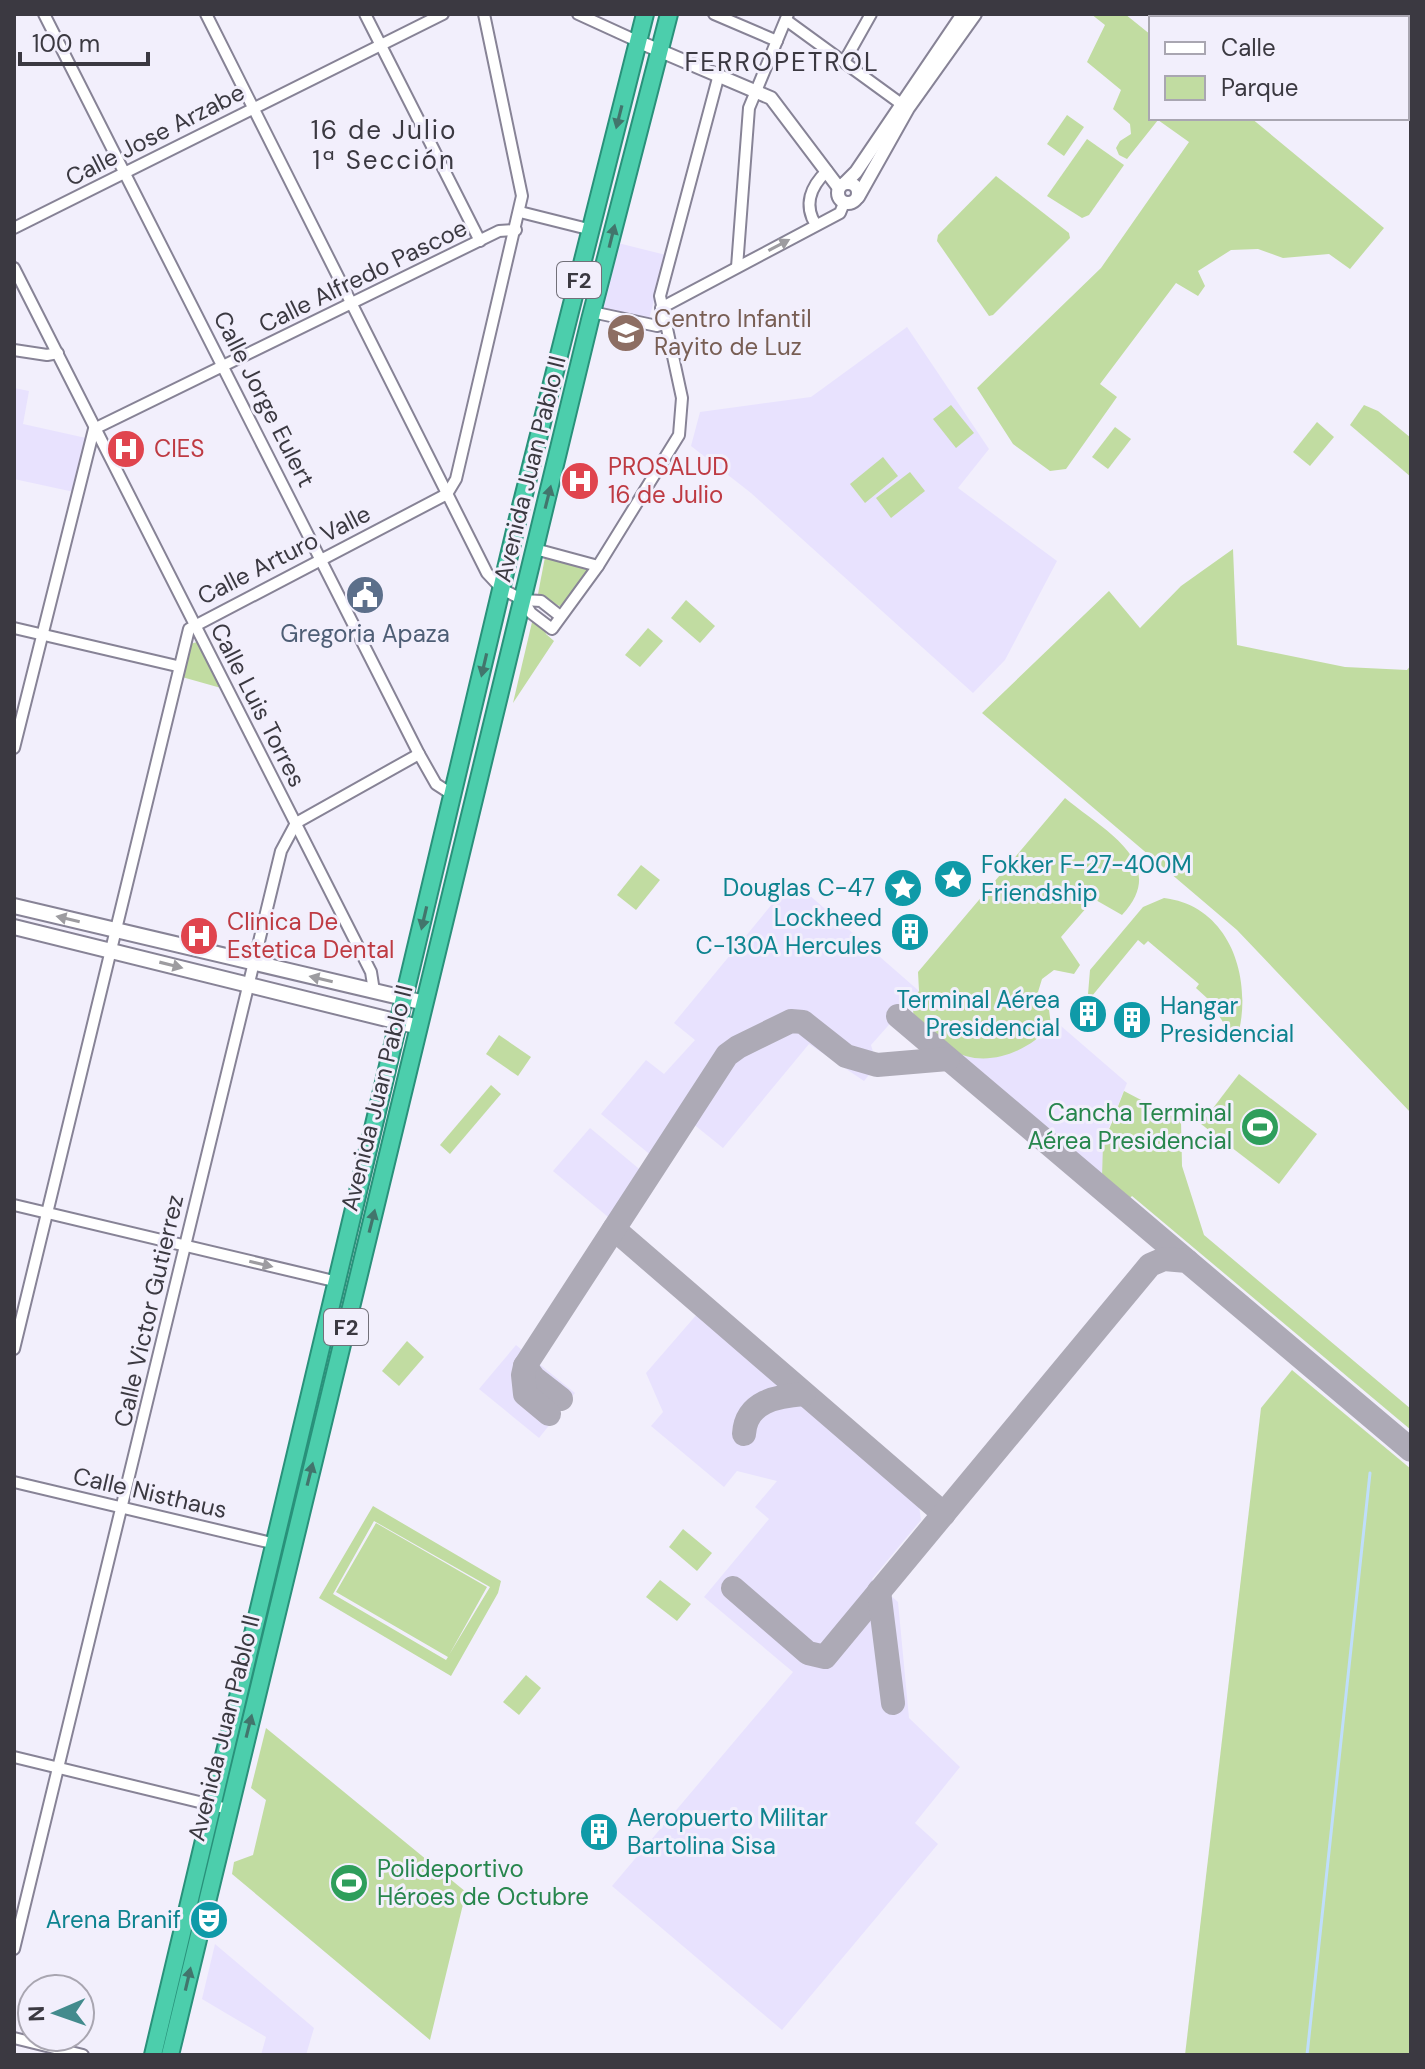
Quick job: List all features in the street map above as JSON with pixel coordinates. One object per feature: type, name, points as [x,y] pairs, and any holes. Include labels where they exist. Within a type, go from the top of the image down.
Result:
[{"type":"highway","name":"Avenida Juan Pablo II","points":[[170,2055],[276,1544],[502,589],[645,14]]},
{"type":"highway","name":"Avenida Juan Pablo II","points":[[153,2055],[220,1807],[419,1027],[592,312],[669,14]]},
{"type":"main road","points":[[14,906],[425,1003]]},
{"type":"main road","points":[[14,927],[419,1027]]},
{"type":"street","name":"Calle Jorge Eulert","points":[[44,14],[419,754],[436,784],[453,795]]},
{"type":"street","points":[[206,14],[487,573],[502,589],[523,600],[541,601],[560,616]]},
{"type":"street","points":[[365,14],[480,241]]},
{"type":"street","name":"Calle Jose Arzabe","points":[[14,228],[443,14]]},
{"type":"street","points":[[447,494],[456,479],[522,196],[484,14]]},
{"type":"street","points":[[578,14],[604,20],[659,52],[753,91],[779,106],[827,171],[842,185],[855,185],[858,197]]},
{"type":"street","points":[[714,14],[777,41]]},
{"type":"street","points":[[844,62],[871,14]]},
{"type":"street","points":[[963,14],[856,172],[842,185],[838,194],[844,203],[851,204],[858,197],[908,108],[975,14]]},
{"type":"street","points":[[737,267],[753,91],[787,17],[900,103]]},
{"type":"street","points":[[523,600],[531,613],[552,629],[598,566],[679,435],[682,398],[660,296],[718,78]]},
{"type":"street","points":[[816,225],[809,199],[816,181],[827,171]]},
{"type":"street","points":[[661,308],[840,213],[844,203]]},
{"type":"street","points":[[520,212],[592,230]]},
{"type":"street","name":"Calle Alfredo Pascoe","points":[[96,427],[504,229],[516,230]]},
{"type":"street","name":"Calle Luis Torres","points":[[14,268],[371,972],[374,991]]},
{"type":"street","points":[[592,312],[657,326],[667,323]]},
{"type":"street","points":[[14,350],[39,355],[58,353]]},
{"type":"street","points":[[14,748],[88,441],[96,427]]},
{"type":"street","name":"Calle Arturo Valle","points":[[14,1349],[117,930],[185,636],[195,624],[447,494]]},
{"type":"street","points":[[535,549],[598,566]]},
{"type":"street","points":[[14,628],[177,666]]},
{"type":"street","points":[[296,823],[419,754]]},
{"type":"street","name":"Calle Victor Gutierrez","points":[[14,1949],[281,851],[296,823]]},
{"type":"street","points":[[14,1205],[338,1282]]},
{"type":"street","name":"Calle Nisthaus","points":[[14,1482],[276,1544]]},
{"type":"street","points":[[14,1757],[220,1807]]},
{"type":"street","points":[[14,2038],[83,2055]]},
{"type":"shaded area","points":[[618,243],[666,255],[648,323],[601,311]]},
{"type":"shaded area","points":[[907,327],[989,449],[958,488],[1057,561],[1005,660],[973,693],[751,493],[691,446],[700,412],[811,397]]},
{"type":"shaded area","points":[[14,388],[29,391],[23,424],[86,438],[74,492],[14,479]]},
{"type":"shaded area","points":[[792,880],[919,991],[871,1045],[877,1065],[864,1081],[809,1044],[723,1148],[692,1123],[727,1067],[717,1059],[653,1157],[601,1114],[646,1060],[664,1074],[695,1040],[674,1023]]},
{"type":"shaded area","points":[[1051,1025],[1057,1030],[1061,1026],[1127,1083],[1108,1130],[1102,1177],[951,1050],[978,1057],[1039,1039]]},
{"type":"shaded area","points":[[590,1128],[644,1173],[613,1221],[553,1171]]},
{"type":"shaded area","points":[[698,1313],[919,1506],[921,1520],[872,1579],[898,1602],[909,1718],[960,1767],[915,1823],[938,1844],[782,2030],[612,1886],[793,1672],[704,1597],[769,1519],[755,1507],[777,1481],[737,1471],[724,1487],[651,1426],[663,1412],[646,1373]]},
{"type":"shaded area","points":[[516,1345],[575,1393],[539,1438],[479,1389]]},
{"type":"shaded area","points":[[215,1944],[314,2028],[306,2055],[261,2055],[266,2037],[202,1999]]},
{"type":"green space","points":[[1091,14],[1125,14],[1149,33],[1149,120],[1158,120],[1127,159],[1119,155],[1116,148],[1131,134],[1130,124],[1113,109],[1121,90],[1087,62],[1105,25]]},
{"type":"green space","points":[[1067,115],[1084,127],[1064,156],[1047,144]]},
{"type":"green space","points":[[1158,120],[1253,120],[1384,228],[1350,269],[1329,254],[1283,258],[1258,249],[1231,250],[1198,271],[1205,286],[1198,296],[1176,283],[1100,384],[1117,397],[1066,469],[1050,471],[1013,444],[977,388],[1101,268],[1189,142]]},
{"type":"green space","points":[[1087,139],[1124,165],[1089,215],[1082,218],[1047,196]]},
{"type":"green space","points":[[996,176],[1069,233],[1070,238],[989,316],[937,241],[938,235]]},
{"type":"green space","points":[[951,405],[974,433],[956,448],[933,419]]},
{"type":"green space","points":[[1364,405],[1378,411],[1411,438],[1411,477],[1350,425]]},
{"type":"green space","points":[[1317,422],[1334,437],[1310,466],[1293,452]]},
{"type":"green space","points":[[1115,427],[1131,439],[1108,469],[1092,457]]},
{"type":"green space","points":[[883,457],[898,476],[865,503],[850,484]]},
{"type":"green space","points":[[910,472],[925,491],[891,518],[876,498]]},
{"type":"green space","points":[[1233,549],[1237,645],[1345,667],[1407,670],[1411,665],[1411,1113],[1237,930],[982,713],[1109,591],[1140,628],[1181,586]]},
{"type":"green space","points":[[545,557],[588,569],[561,607],[538,594]]},
{"type":"green space","points":[[686,600],[715,626],[700,643],[671,618]]},
{"type":"green space","points":[[533,618],[544,626],[546,634],[554,641],[513,703]]},
{"type":"green space","points":[[648,628],[663,641],[640,667],[625,655]]},
{"type":"green space","points":[[197,642],[221,688],[182,677],[190,644]]},
{"type":"green space","points":[[1065,798],[1113,835],[1126,849],[1136,864],[1139,879],[1135,896],[1122,915],[1094,899],[1061,937],[1080,965],[1074,974],[1054,970],[1042,979],[1038,992],[1049,1010],[1051,1025],[1041,1035],[1004,1056],[976,1058],[962,1055],[944,1045],[914,1020],[912,1000],[919,991],[918,972]]},
{"type":"green space","points":[[641,865],[660,880],[636,910],[617,895]]},
{"type":"green space","points":[[1164,898],[1187,904],[1207,916],[1222,932],[1233,951],[1242,996],[1236,1042],[1208,999],[1196,988],[1199,984],[1148,941],[1144,945],[1138,940],[1092,996],[1088,994],[1090,970],[1143,907]]},
{"type":"green space","points":[[499,1035],[531,1057],[518,1076],[486,1054]]},
{"type":"green space","name":"Cancha Terminal Aérea Presidencial","points":[[1239,1074],[1317,1134],[1279,1184],[1201,1124]]},
{"type":"green space","points":[[491,1085],[501,1094],[450,1154],[440,1145]]},
{"type":"green space","points":[[1124,1091],[1181,1121],[1182,1166],[1204,1235],[1411,1409],[1411,1430],[1132,1196],[1128,1200],[1102,1177],[1103,1145]]},
{"type":"green space","points":[[407,1341],[424,1357],[399,1386],[382,1371]]},
{"type":"green space","points":[[1292,1370],[1411,1469],[1411,2055],[1185,2055],[1261,1408]]},
{"type":"green space","points":[[373,1506],[501,1581],[498,1593],[451,1676],[319,1598]],"holes":[[[374,1521],[490,1587],[449,1655],[487,1587],[376,1523],[336,1592],[448,1657],[446,1660],[333,1594]]]},
{"type":"green space","points":[[683,1529],[712,1553],[697,1571],[669,1547]]},
{"type":"green space","points":[[660,1580],[691,1604],[677,1621],[646,1597]]},
{"type":"green space","points":[[526,1675],[541,1688],[519,1715],[503,1702]]},
{"type":"green space","name":"Polideportivo Héroes de Octubre","points":[[266,1728],[466,1892],[430,2040],[232,1874],[234,1862],[253,1855],[266,1800],[251,1788]]},
{"type":"waterway","points":[[1307,2055],[1370,1473]]},
{"type":"taxiway","points":[[898,1016],[1187,1261]]},
{"type":"taxiway","points":[[549,1414],[525,1394],[525,1366],[727,1055],[791,1021],[803,1022],[846,1056],[877,1065],[948,1059]]},
{"type":"taxiway","points":[[614,1229],[944,1514]]},
{"type":"taxiway","points":[[733,1588],[808,1653],[825,1657],[1150,1265],[1164,1259],[1187,1261],[1411,1450]]},
{"type":"taxiway","points":[[525,1366],[534,1378],[561,1399]]},
{"type":"taxiway","points":[[744,1434],[746,1423],[757,1407],[784,1396],[804,1394]]},
{"type":"taxiway","points":[[879,1591],[893,1703]]},
{"type":"place","name":"Centro Infantil Rayito de Luz","points":[[626,333]]},
{"type":"place","name":"CIES","points":[[126,449]]},
{"type":"place","name":"PROSALUD 16 de Julio","points":[[580,481]]},
{"type":"place","name":"Gregoria Apaza","points":[[365,595]]},
{"type":"place","name":"Fokker F-27-400M Friendship","points":[[953,879]]},
{"type":"place","name":"Douglas C-47","points":[[903,888]]},
{"type":"place","name":"Lockheed C-130A Hercules","points":[[910,932]]},
{"type":"place","name":"Clinica De Estetica Dental","points":[[199,936]]},
{"type":"place","name":"Terminal Aérea Presidencial","points":[[1088,1014]]},
{"type":"place","name":"Hangar Presidencial","points":[[1132,1020]]},
{"type":"place","name":"Cancha Terminal Aérea Presidencial","points":[[1260,1127]]},
{"type":"place","name":"Aeropuerto Militar Bartolina Sisa","points":[[599,1832]]},
{"type":"place","name":"Polideportivo Héroes de Octubre","points":[[349,1883]]},
{"type":"place","name":"Arena Branif","points":[[209,1920]]},
{"type":"district","name":"FERROPETROL","points":[[782,62]]},
{"type":"district","name":"16 de Julio 1ª Sección","points":[[384,145]]}]
